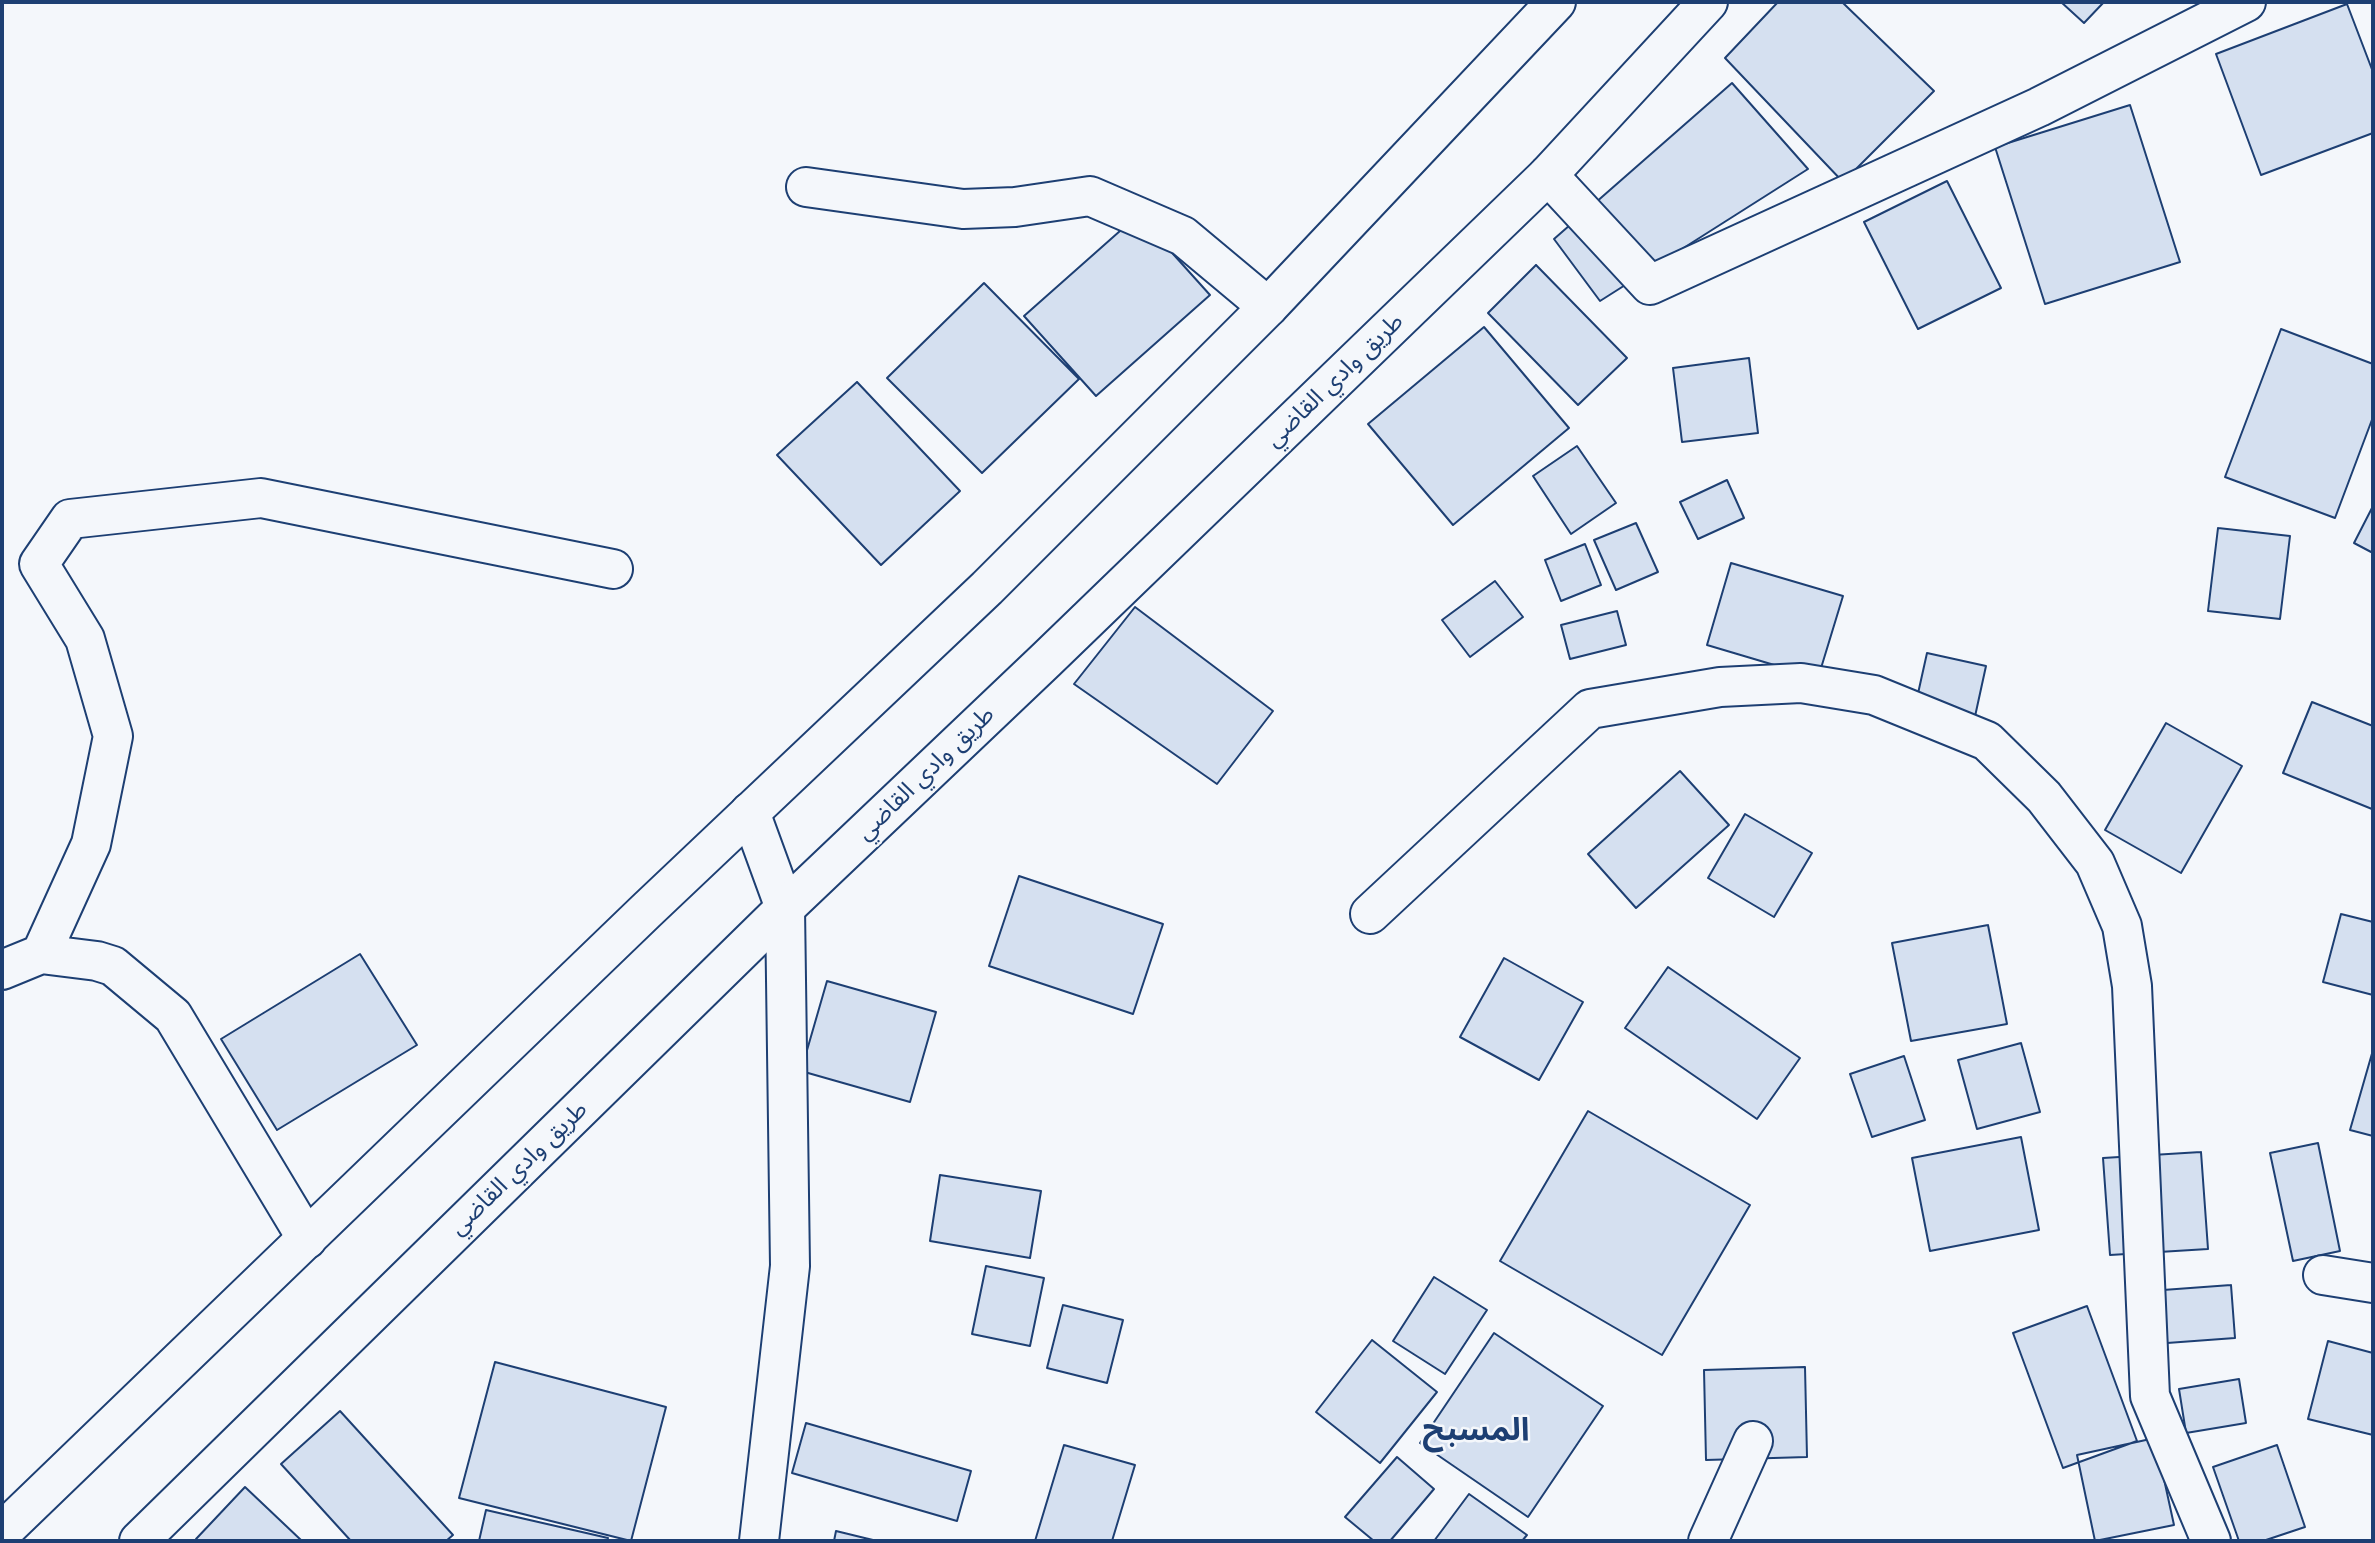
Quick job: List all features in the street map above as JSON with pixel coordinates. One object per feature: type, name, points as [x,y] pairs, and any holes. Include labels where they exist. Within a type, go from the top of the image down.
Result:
[{"type":"street","points":[[2,1532],[750,812],[987,588],[1268,307],[1556,2]]},
{"type":"street","name":"طريق وادي القاضي","points":[[139,1541],[785,908],[1548,175],[1708,2]]},
{"type":"street","points":[[1548,175],[1650,285],[2039,107],[2246,2]]},
{"type":"street","points":[[806,187],[963,209],[1015,207],[1090,196],[1183,236],[1268,307]]},
{"type":"street","points":[[41,954],[91,844],[113,736],[85,639],[39,564],[70,519],[261,498],[613,569]]},
{"type":"street","points":[[1370,914],[1590,709],[1720,687],[1801,683],[1874,695],[1987,741],[2045,797],[2095,863],[2122,926],[2132,986],[2150,1396],[2211,1541]]},
{"type":"street","points":[[750,812],[785,908],[790,1266],[759,1541]]},
{"type":"street","points":[[2,970],[41,954],[97,961],[113,966],[173,1016],[307,1239]]},
{"type":"street","points":[[2323,1275],[2373,1283]]},
{"type":"street","points":[[1708,1541],[1754,1441]]},
{"type":"building","points":[[1778,2],[1842,2],[1934,91],[1843,182],[1725,58]]},
{"type":"building","points":[[2061,2],[2104,2],[2084,23]]},
{"type":"building","points":[[2347,4],[2373,72],[2373,133],[2261,175],[2216,54]]},
{"type":"building","points":[[1732,83],[1808,169],[1600,301],[1554,239]]},
{"type":"building","points":[[2130,105],[2180,262],[2045,304],[1995,147]]},
{"type":"building","points":[[1947,181],[2001,288],[1918,329],[1864,222]]},
{"type":"building","points":[[1138,215],[1210,295],[1096,396],[1024,316]]},
{"type":"building","points":[[1536,265],[1627,358],[1578,405],[1488,313]]},
{"type":"building","points":[[984,283],[1079,379],[982,473],[887,378]]},
{"type":"building","points":[[1484,327],[1569,428],[1453,525],[1368,424]]},
{"type":"building","points":[[2281,329],[2373,364],[2373,417],[2335,518],[2225,477]]},
{"type":"building","points":[[1749,358],[1758,433],[1682,442],[1673,368]]},
{"type":"building","points":[[857,382],[960,491],[881,565],[777,455]]},
{"type":"building","points":[[1577,446],[1616,503],[1571,534],[1533,476]]},
{"type":"building","points":[[1727,480],[1744,518],[1698,539],[1680,502]]},
{"type":"building","points":[[2373,506],[2373,553],[2354,543]]},
{"type":"building","points":[[1636,523],[1658,572],[1616,590],[1594,540]]},
{"type":"building","points":[[2218,528],[2290,536],[2280,619],[2208,611]]},
{"type":"building","points":[[1585,544],[1601,585],[1561,601],[1545,560]]},
{"type":"building","points":[[1731,563],[1843,596],[1818,678],[1707,645]]},
{"type":"building","points":[[1495,581],[1523,617],[1470,657],[1442,620]]},
{"type":"building","points":[[1135,607],[1273,711],[1217,784],[1074,684]]},
{"type":"building","points":[[1617,611],[1626,645],[1570,659],[1561,625]]},
{"type":"building","points":[[1927,653],[1986,666],[1974,721],[1915,707]]},
{"type":"building","points":[[2312,702],[2373,726],[2372,809],[2283,773]]},
{"type":"building","points":[[2166,723],[2242,766],[2181,873],[2105,830]]},
{"type":"building","points":[[1680,771],[1729,825],[1636,908],[1588,854]]},
{"type":"building","points":[[1745,814],[1812,853],[1774,917],[1708,878]]},
{"type":"building","points":[[1019,876],[1163,924],[1133,1014],[989,966]]},
{"type":"building","points":[[2341,914],[2373,922],[2373,995],[2323,982]]},
{"type":"building","points":[[1988,925],[2007,1024],[1911,1041],[1892,943]]},
{"type":"building","points":[[360,954],[417,1045],[277,1130],[221,1039]]},
{"type":"building","points":[[1504,958],[1583,1002],[1539,1080],[1460,1037]]},
{"type":"building","points":[[1668,967],[1800,1058],[1757,1119],[1625,1028]]},
{"type":"building","points":[[827,981],[936,1012],[910,1102],[801,1071]]},
{"type":"building","points":[[2021,1043],[2040,1112],[1977,1129],[1958,1060]]},
{"type":"building","points":[[2373,1050],[2373,1136],[2350,1130]]},
{"type":"building","points":[[1904,1056],[1925,1120],[1872,1137],[1850,1074]]},
{"type":"building","points":[[1588,1111],[1750,1205],[1662,1355],[1500,1261]]},
{"type":"building","points":[[2021,1137],[2039,1230],[1930,1251],[1912,1158]]},
{"type":"building","points":[[2318,1143],[2340,1251],[2293,1261],[2270,1153]]},
{"type":"building","points":[[2201,1152],[2208,1249],[2110,1255],[2103,1158]]},
{"type":"building","points":[[940,1175],[1041,1191],[1030,1258],[930,1241]]},
{"type":"building","points":[[986,1266],[1044,1278],[1030,1346],[972,1334]]},
{"type":"building","points":[[1434,1277],[1487,1310],[1445,1374],[1393,1341]]},
{"type":"building","points":[[2231,1285],[2235,1338],[2167,1343],[2163,1290]]},
{"type":"building","points":[[1063,1305],[1123,1320],[1107,1383],[1047,1368]]},
{"type":"building","points":[[2087,1306],[2137,1441],[2063,1468],[2013,1333]]},
{"type":"building","points":[[1494,1333],[1603,1406],[1528,1517],[1420,1443]]},
{"type":"building","points":[[1372,1340],[1437,1392],[1380,1463],[1316,1412]]},
{"type":"building","points":[[2328,1341],[2373,1353],[2373,1435],[2308,1419]]},
{"type":"building","points":[[495,1362],[666,1407],[631,1541],[459,1498]]},
{"type":"building","points":[[1805,1367],[1807,1457],[1706,1460],[1704,1370]]},
{"type":"building","points":[[2239,1379],[2246,1423],[2186,1433],[2179,1389]]},
{"type":"building","points":[[340,1411],[453,1535],[446,1541],[351,1541],[281,1464]]},
{"type":"building","points":[[806,1423],[971,1471],[957,1521],[792,1473]]},
{"type":"building","points":[[2155,1438],[2174,1525],[2095,1541],[2077,1455]]},
{"type":"building","points":[[1064,1445],[1135,1465],[1112,1541],[1035,1541]]},
{"type":"building","points":[[2277,1445],[2305,1527],[2263,1541],[2239,1541],[2213,1467]]},
{"type":"building","points":[[1397,1457],[1434,1489],[1390,1541],[1374,1541],[1345,1517]]},
{"type":"building","points":[[245,1487],[302,1541],[196,1539]]},
{"type":"building","points":[[1469,1494],[1527,1535],[1522,1541],[1434,1541]]},
{"type":"building","points":[[486,1510],[608,1538],[607,1541],[479,1541]]},
{"type":"building","points":[[836,1531],[877,1541],[834,1541]]},
{"type":"district","name":"المسبح","points":[[1476,1432]]}]
